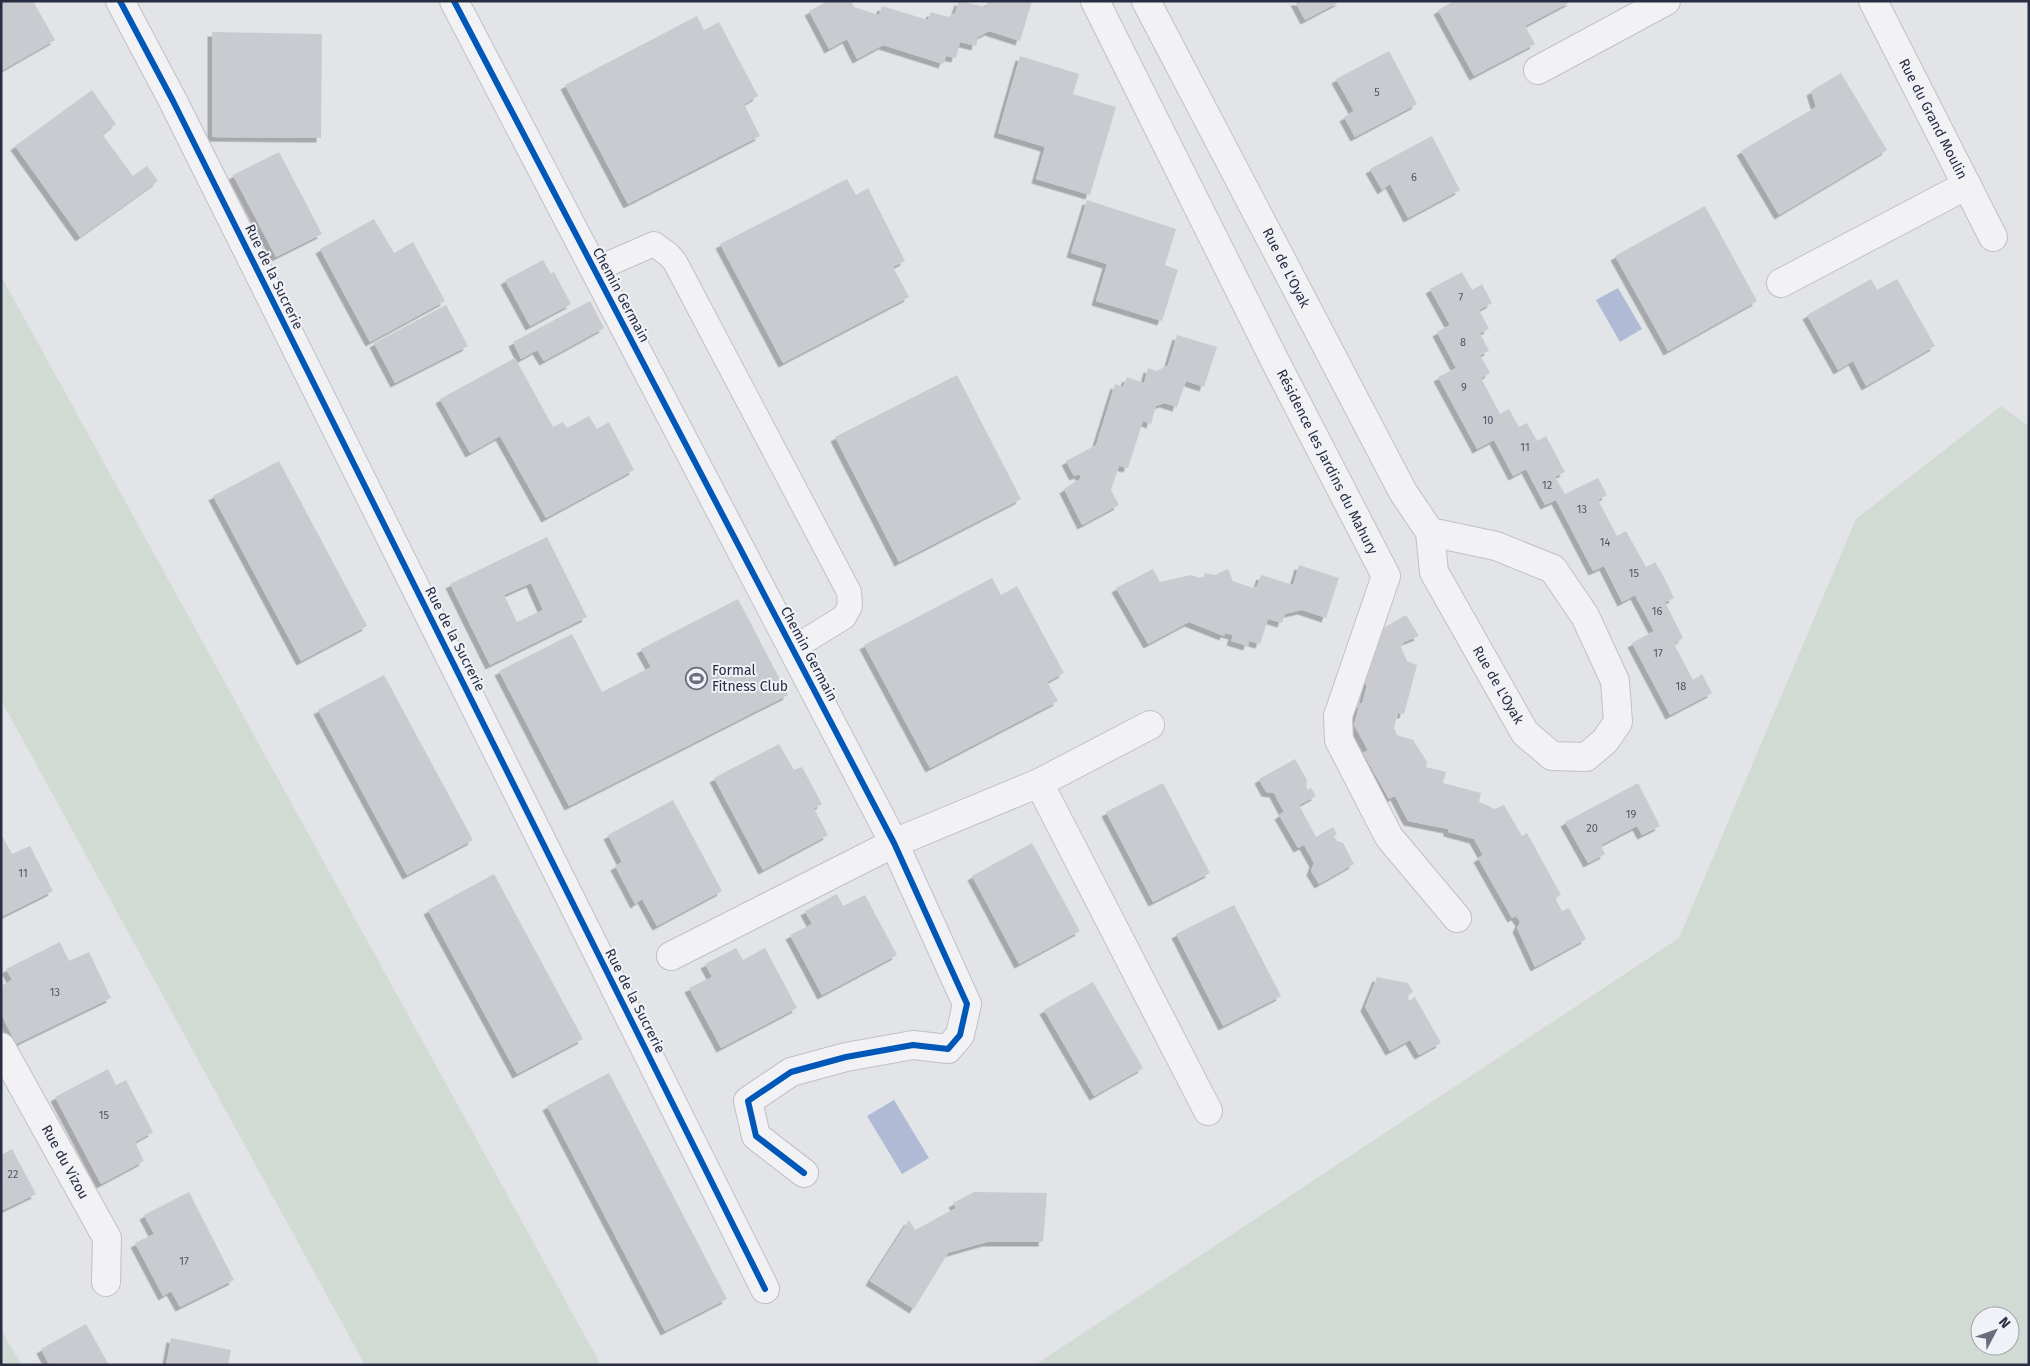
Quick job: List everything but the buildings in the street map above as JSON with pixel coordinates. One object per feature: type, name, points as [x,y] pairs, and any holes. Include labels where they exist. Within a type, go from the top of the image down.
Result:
[{"type":"street","name":"Rue de la Sucrerie","points":[[120,1],[173,101],[765,1289]]},
{"type":"street","name":"Chemin Germain","points":[[454,1],[894,843],[967,1004],[960,1035],[948,1049],[913,1045],[846,1057],[791,1072],[748,1101],[756,1136],[804,1173]]},
{"type":"street","name":"Résidence les Jardins du Mahury","points":[[1095,1],[1386,576],[1338,716],[1339,740],[1389,837],[1457,918]]},
{"type":"street","name":"Rue de L'Oyak","points":[[1146,1],[1403,492],[1430,532],[1434,572],[1525,733],[1552,756],[1586,757],[1606,741],[1618,722],[1615,681],[1585,616],[1553,569],[1496,546],[1430,532]]},
{"type":"street","points":[[1538,70],[1666,1]]},
{"type":"street","name":"Rue du Grand Moulin","points":[[1872,1],[1993,237]]},
{"type":"street","points":[[1782,283],[1967,185]]},
{"type":"street","points":[[671,956],[894,843],[1039,784],[1150,725]]},
{"type":"street","points":[[1039,784],[1208,1111]]},
{"type":"street","name":"Rue du Vizou","points":[[1,1047],[107,1238],[106,1282]]},
{"type":"lane","points":[[594,270],[654,244],[669,255],[680,271],[849,592],[850,606],[844,617],[792,649]]},
{"type":"shaded area","points":[[1,276],[601,1365],[365,1365],[1,700]]},
{"type":"shaded area","points":[[2001,406],[2029,426],[2029,1365],[1035,1365],[1679,938],[1856,519]]},
{"type":"shaded area","points":[[1,1330],[22,1365],[1,1365]]},
{"type":"water","points":[[1618,288],[1642,329],[1620,342],[1596,300]]},
{"type":"water","points":[[894,1100],[929,1158],[902,1174],[867,1116]]},
{"type":"cycle path","points":[[120,1],[173,101],[765,1289]]},
{"type":"cycle path","points":[[454,1],[894,843],[967,1004],[960,1035],[948,1049],[913,1045],[846,1057],[791,1072],[748,1101],[756,1136],[804,1173]]},
{"type":"place","name":"Formal Fitness Club","points":[[696,678]]}]
